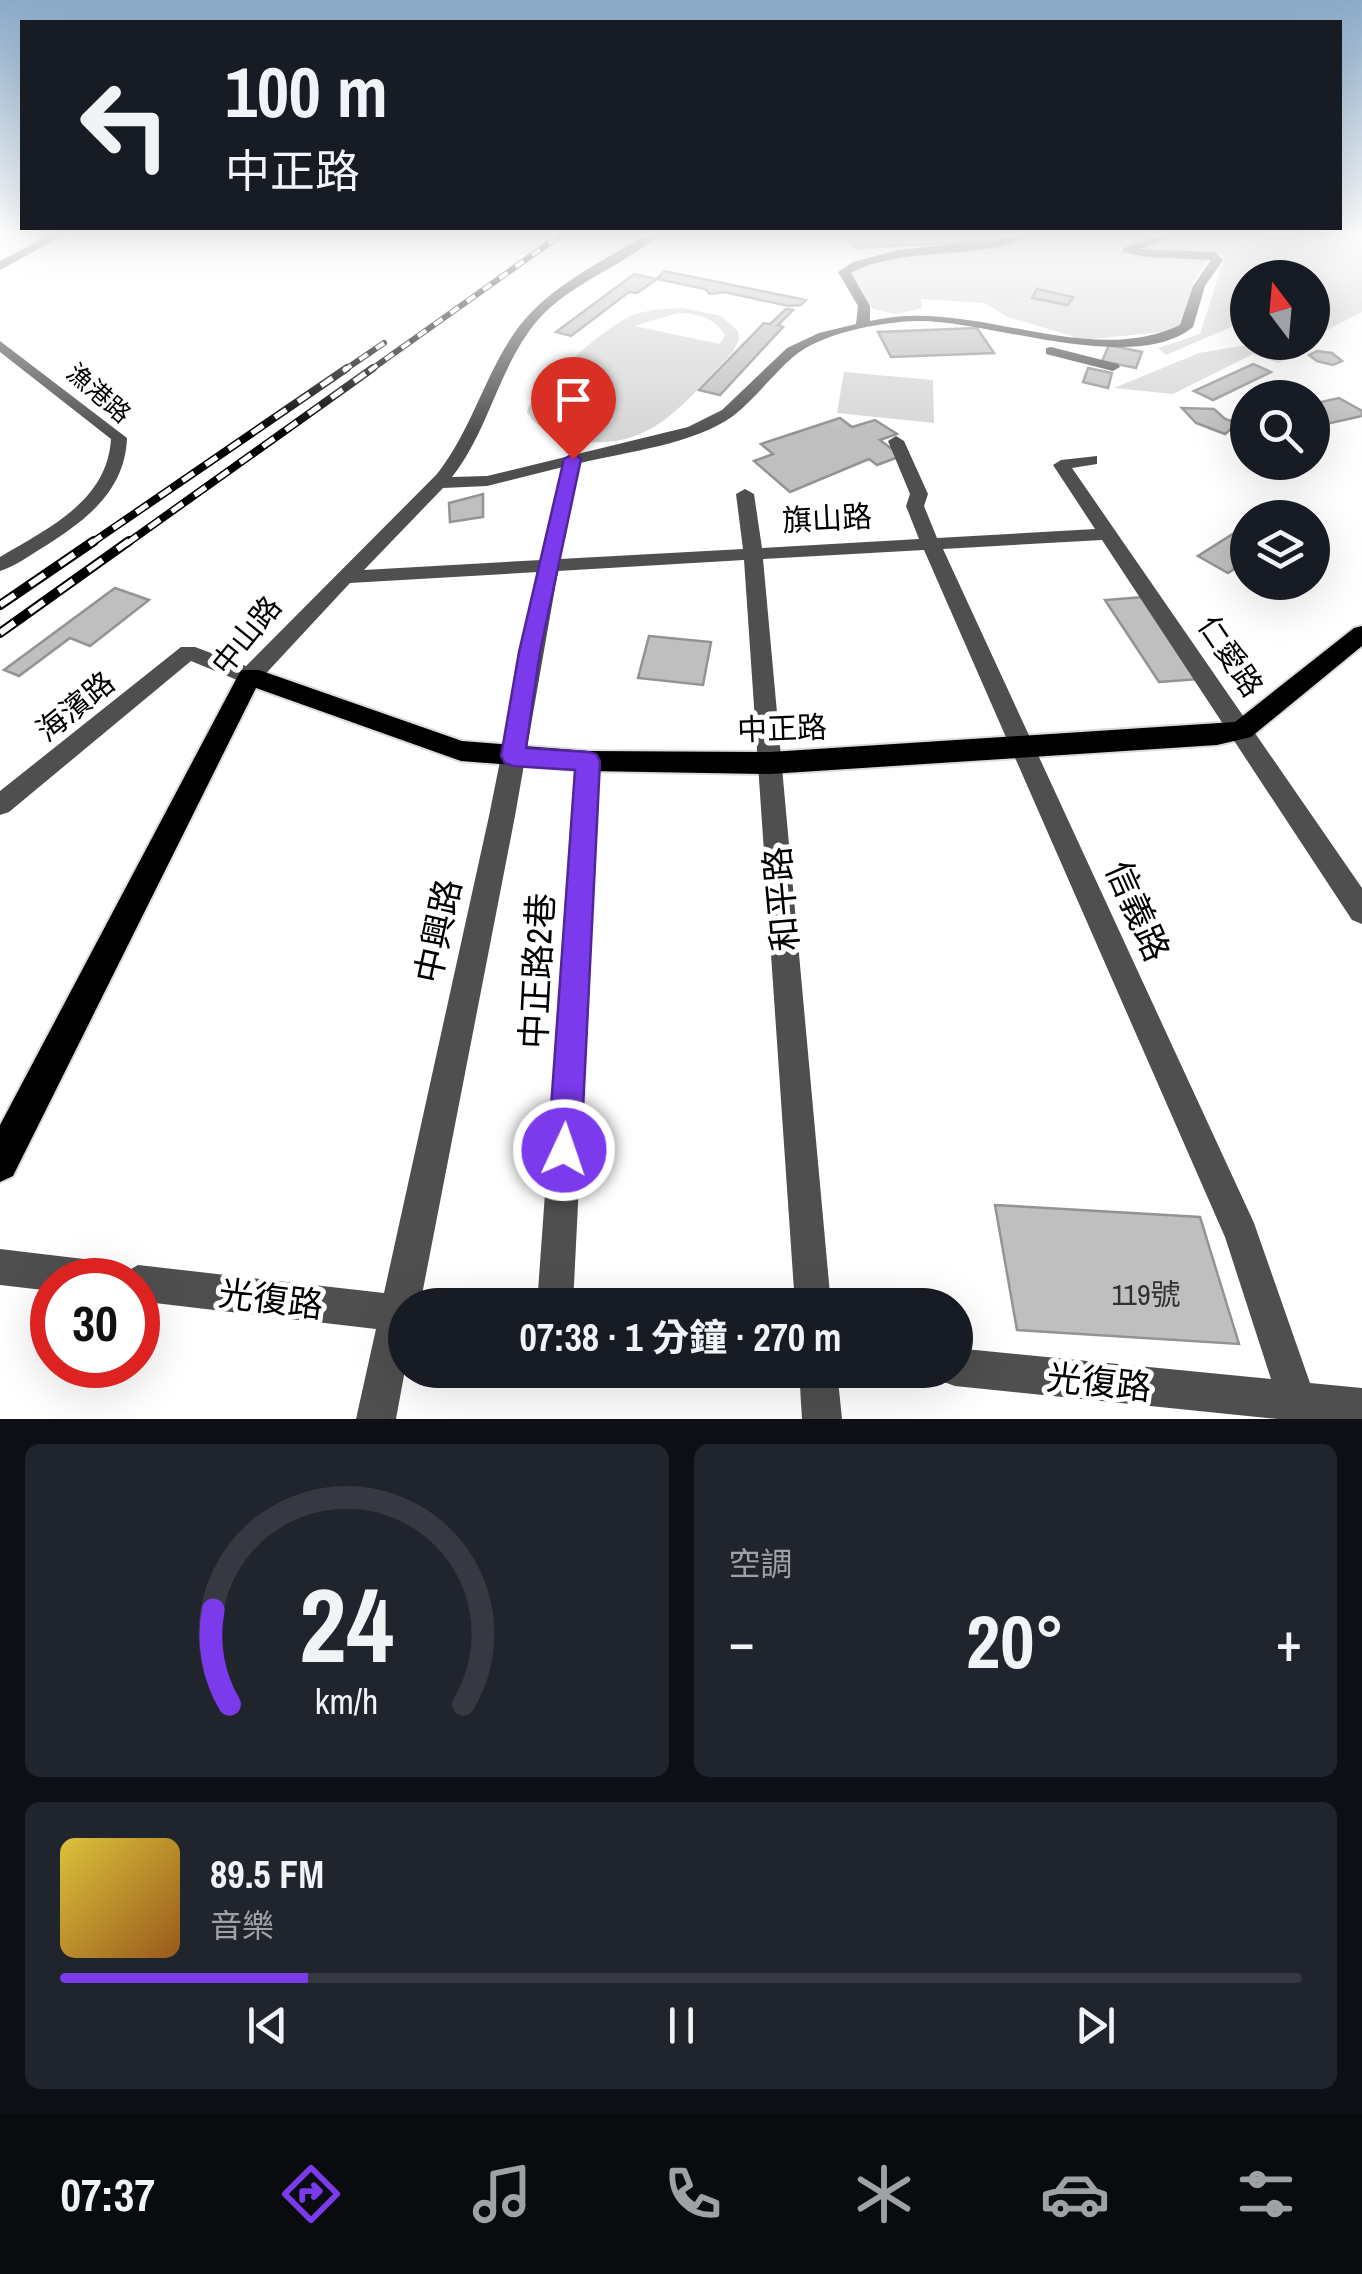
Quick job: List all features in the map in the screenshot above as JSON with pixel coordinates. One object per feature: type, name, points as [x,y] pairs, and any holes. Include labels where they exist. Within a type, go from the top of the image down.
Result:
[{"type":"main road","points":[[1242,730],[1362,634]]},
{"type":"main road","name":"中正路","points":[[250,676],[461,751],[588,761],[770,763],[1217,735],[1242,730]]},
{"type":"main road","name":"中山路","points":[[0,1163],[250,676]]},
{"type":"street","name":"中山路","points":[[250,676],[277,643],[438,483],[470,443],[530,321],[549,302]]},
{"type":"street","points":[[862,302],[863,326]]},
{"type":"street","points":[[998,326],[1032,336],[1090,344],[1166,338],[1186,327],[1194,302]]},
{"type":"street","points":[[438,483],[487,481],[714,422],[792,351],[824,336],[863,326],[914,317],[998,326],[1090,344]]},
{"type":"street","points":[[1032,336],[1056,354],[1112,367]]},
{"type":"street","name":"漁港路","points":[[0,345],[97,418],[119,438],[120,449],[112,476],[88,506],[0,565]]},
{"type":"street","name":"信義路","points":[[896,441],[919,494],[914,506],[1242,1235],[1302,1411]]},
{"type":"street","name":"中興路","points":[[406,1288],[573,459]]},
{"type":"street","name":"仁愛路","points":[[1091,460],[1061,465],[1362,911]]},
{"type":"street","name":"和平路","points":[[745,494],[754,552],[812,1288]]},
{"type":"street","name":"旗山路","points":[[345,578],[1108,534]]},
{"type":"street","name":"中正路","points":[[188,652],[250,676]]},
{"type":"street","name":"海濱路","points":[[0,806],[188,652]]},
{"type":"street","name":"中正路2巷","points":[[556,1288],[588,761]]},
{"type":"street","points":[[0,1268],[30,1271]]},
{"type":"street","name":"光復路","points":[[160,1286],[388,1312]]},
{"type":"street","name":"中興路","points":[[376,1419],[388,1369]]},
{"type":"street","name":"光復路","points":[[973,1370],[1302,1411],[1362,1408]]},
{"type":"street","points":[[819,1388],[822,1419]]},
{"type":"shaded area","points":[[868,302],[921,302],[922,308],[896,314],[873,309]]},
{"type":"shaded area","points":[[973,302],[1188,302],[1183,323],[1173,331],[1072,341],[1073,336],[1007,317],[985,303]]},
{"type":"shaded area","points":[[1210,302],[1230,302],[1230,327],[1166,355],[1158,348],[1200,334]]},
{"type":"shaded area","points":[[1330,302],[1362,302],[1362,312],[1330,328]]},
{"type":"shaded area","points":[[683,308],[721,316],[738,331],[739,339],[733,352],[664,420],[645,432],[600,442],[558,436],[531,418],[527,412],[542,389],[604,333],[635,314]],"holes":[[[685,313],[716,324],[725,335],[720,344],[634,326]]]},
{"type":"shaded area","points":[[1230,348],[1230,360],[1241,360],[1173,394],[1114,388],[1199,353]]},
{"type":"shaded area","points":[[844,372],[933,380],[934,423],[837,413]]},
{"type":"building","points":[[596,302],[616,302],[571,336],[556,332]]},
{"type":"building","points":[[771,302],[804,302],[789,306]]},
{"type":"building","points":[[786,309],[793,310],[778,325],[783,327],[720,395],[699,390],[764,323],[770,324]]},
{"type":"building","points":[[977,328],[994,353],[891,357],[878,332]]},
{"type":"building","points":[[1109,345],[1142,352],[1136,368],[1102,361]]},
{"type":"building","points":[[1330,353],[1342,361],[1333,365],[1317,361],[1330,360]]},
{"type":"building","points":[[1253,364],[1271,372],[1254,380],[1230,380],[1230,392],[1213,400],[1194,391]]},
{"type":"building","points":[[1088,368],[1112,373],[1108,388],[1083,382]]},
{"type":"building","points":[[1339,398],[1362,411],[1362,416],[1330,423],[1330,400]]},
{"type":"building","points":[[1182,408],[1214,409],[1230,421],[1230,430],[1225,434],[1196,423]]},
{"type":"building","points":[[840,418],[852,427],[875,420],[897,434],[880,440],[901,456],[877,465],[869,459],[790,492],[754,461],[773,454],[761,444]]},
{"type":"building","points":[[483,494],[483,517],[450,522],[449,503]]},
{"type":"building","points":[[1230,536],[1228,573],[1198,556]]},
{"type":"building","points":[[115,588],[149,600],[90,646],[70,638],[19,676],[4,670]]},
{"type":"building","points":[[1143,597],[1201,679],[1159,682],[1105,600]]},
{"type":"building","points":[[649,636],[711,642],[703,685],[638,678]]},
{"type":"building","points":[[995,1205],[1200,1217],[1239,1344],[1017,1330]]},
{"type":"railway","points":[[369,371],[466,302]]},
{"type":"railway","points":[[343,371],[384,343]]},
{"type":"railway","points":[[90,544],[347,368]]},
{"type":"railway","points":[[126,544],[373,368]]},
{"type":"railway","points":[[0,605],[94,541]]},
{"type":"railway","points":[[0,633],[129,541]]},
{"type":"route","points":[[564,1150],[588,761],[513,756],[530,652],[573,459]]}]
